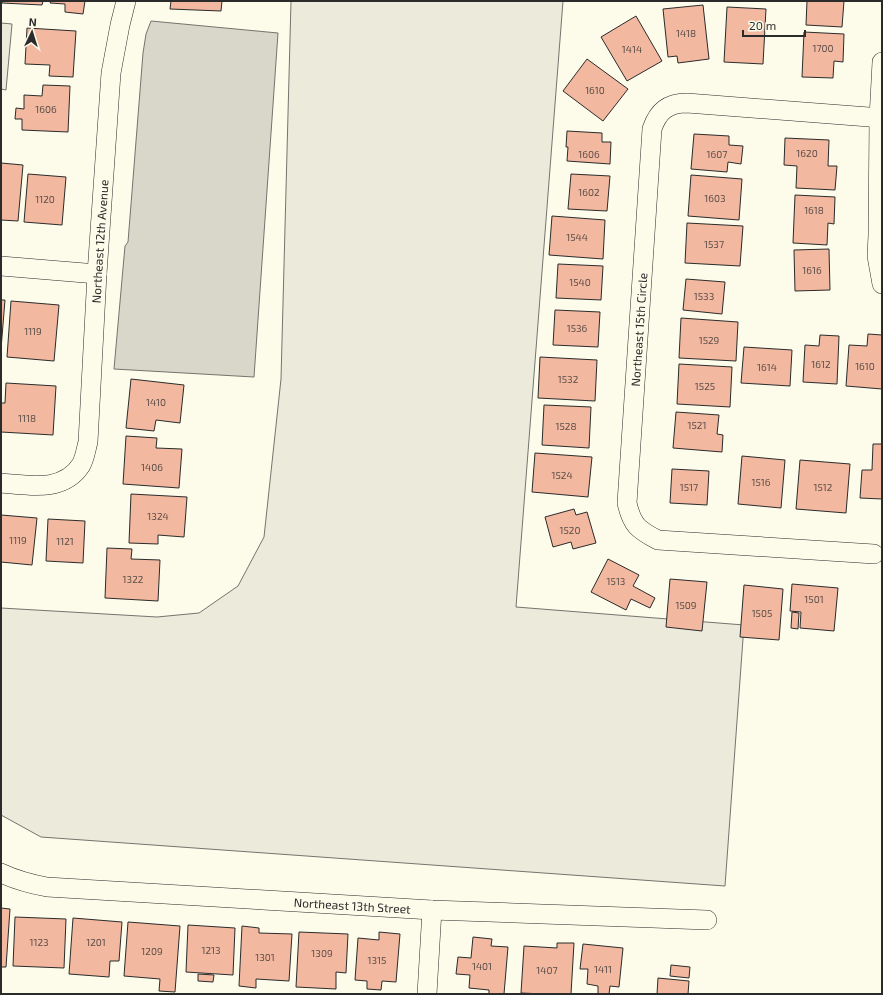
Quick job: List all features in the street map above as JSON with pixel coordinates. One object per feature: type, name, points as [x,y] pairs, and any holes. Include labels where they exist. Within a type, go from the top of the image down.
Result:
[{"type":"street","name":"Northeast 12th Avenue","points":[[1,483],[51,485],[61,482],[70,477],[81,464],[88,442],[97,274],[111,74],[126,1]]},
{"type":"street","points":[[882,62],[877,256],[882,284]]},
{"type":"street","name":"Northeast 15th Circle","points":[[874,554],[658,540],[645,534],[636,526],[630,515],[627,503],[652,129],[659,114],[671,105],[687,103],[880,118]]},
{"type":"street","points":[[1,266],[97,274]]},
{"type":"street","name":"Northeast 13th Street","points":[[1,873],[28,884],[47,887],[432,910],[707,920]]},
{"type":"street","points":[[427,994],[432,910]]},
{"type":"shaded area","points":[[291,1],[563,1],[516,607],[744,625],[725,886],[41,837],[1,815],[1,608],[157,617],[199,613],[238,586],[264,537],[281,379]]},
{"type":"shaded area","points":[[151,21],[278,33],[254,377],[114,369],[125,246],[128,242],[143,53],[146,34]]},
{"type":"shaded area","points":[[1,23],[12,24],[6,90],[1,89]]},
{"type":"building","points":[[2,1],[43,1],[42,5],[2,3]]},
{"type":"building","points":[[51,1],[85,1],[83,14],[65,12],[65,4],[50,3]]},
{"type":"building","points":[[171,1],[222,1],[221,11],[170,9]]},
{"type":"building","points":[[807,1],[844,1],[842,27],[806,25]]},
{"type":"building","points":[[703,5],[709,59],[678,63],[677,56],[668,57],[663,9]]},
{"type":"building","points":[[727,7],[766,9],[763,64],[724,62]]},
{"type":"building","points":[[636,16],[662,61],[627,81],[601,37]]},
{"type":"building","points":[[27,28],[76,31],[73,77],[49,76],[50,65],[25,64]]},
{"type":"building","points":[[804,32],[844,34],[843,62],[834,61],[833,78],[802,77]]},
{"type":"building","points":[[587,59],[628,89],[603,121],[563,91]]},
{"type":"building","points":[[43,85],[70,86],[68,132],[22,130],[22,119],[15,119],[16,108],[24,109],[24,95],[42,96]]},
{"type":"building","points":[[567,131],[602,133],[602,142],[611,142],[610,164],[567,161]]},
{"type":"building","points":[[694,134],[729,136],[729,145],[743,146],[741,164],[728,162],[727,172],[691,169]]},
{"type":"building","points":[[785,138],[829,140],[828,166],[837,166],[835,190],[796,188],[797,166],[784,165]]},
{"type":"building","points":[[1,163],[23,165],[18,221],[1,220]]},
{"type":"building","points":[[28,174],[66,177],[62,225],[24,222]]},
{"type":"building","points":[[571,174],[610,176],[607,211],[568,209]]},
{"type":"building","points":[[691,175],[742,179],[739,220],[688,216]]},
{"type":"building","points":[[795,195],[835,197],[834,224],[828,223],[827,245],[793,243]]},
{"type":"building","points":[[552,216],[605,220],[603,259],[549,255]]},
{"type":"building","points":[[687,223],[743,226],[740,266],[685,263]]},
{"type":"building","points":[[829,249],[830,290],[795,291],[794,250]]},
{"type":"building","points":[[558,264],[603,266],[601,300],[556,298]]},
{"type":"building","points":[[686,279],[725,282],[722,314],[683,310]]},
{"type":"building","points":[[1,300],[5,300],[1,349]]},
{"type":"building","points":[[11,301],[59,305],[54,361],[7,357]]},
{"type":"building","points":[[555,310],[600,312],[598,347],[553,345]]},
{"type":"building","points":[[681,318],[738,322],[736,361],[679,358]]},
{"type":"building","points":[[868,334],[882,335],[882,389],[846,386],[849,345],[867,346]]},
{"type":"building","points":[[820,335],[839,336],[837,384],[803,382],[805,345],[819,346]]},
{"type":"building","points":[[744,347],[792,350],[790,386],[741,383]]},
{"type":"building","points":[[540,357],[597,360],[595,401],[538,398]]},
{"type":"building","points":[[679,364],[732,367],[730,407],[677,404]]},
{"type":"building","points":[[131,379],[184,385],[180,423],[156,420],[154,431],[126,428]]},
{"type":"building","points":[[6,383],[56,386],[53,435],[1,432],[1,403],[5,403]]},
{"type":"building","points":[[544,405],[591,407],[589,448],[542,445]]},
{"type":"building","points":[[676,412],[719,415],[717,434],[723,435],[722,452],[673,448]]},
{"type":"building","points":[[126,436],[157,438],[156,448],[182,449],[179,488],[123,484]]},
{"type":"building","points":[[873,444],[882,444],[882,499],[860,498],[862,470],[872,470]]},
{"type":"building","points":[[535,453],[592,457],[588,497],[532,492]]},
{"type":"building","points":[[742,456],[785,460],[781,508],[738,504]]},
{"type":"building","points":[[800,460],[850,464],[846,513],[796,509]]},
{"type":"building","points":[[672,469],[709,471],[707,505],[670,503]]},
{"type":"building","points":[[131,494],[187,497],[184,537],[158,535],[158,544],[129,543]]},
{"type":"building","points":[[574,509],[576,515],[587,512],[596,543],[573,549],[571,542],[553,547],[545,517]]},
{"type":"building","points":[[1,515],[37,518],[32,565],[1,562]]},
{"type":"building","points":[[48,519],[85,521],[83,563],[46,561]]},
{"type":"building","points":[[107,548],[132,549],[131,559],[160,560],[158,601],[105,598]]},
{"type":"building","points":[[608,559],[639,575],[633,586],[655,598],[650,608],[631,599],[626,610],[591,592]]},
{"type":"building","points":[[670,579],[707,582],[702,631],[666,627]]},
{"type":"building","points":[[792,584],[838,588],[834,631],[800,628],[801,612],[790,611]]},
{"type":"building","points":[[744,585],[783,589],[779,640],[740,637]]},
{"type":"building","points":[[792,612],[799,613],[798,629],[791,628]]},
{"type":"building","points":[[1,908],[10,909],[6,967],[1,967]]},
{"type":"building","points":[[15,917],[66,919],[64,968],[13,966]]},
{"type":"building","points":[[73,918],[122,922],[119,961],[110,961],[109,977],[69,974]]},
{"type":"building","points":[[128,922],[180,926],[175,992],[159,991],[160,979],[124,976]]},
{"type":"building","points":[[188,925],[235,928],[233,975],[186,972]]},
{"type":"building","points":[[242,926],[259,928],[259,933],[292,934],[289,981],[256,979],[256,988],[239,986]]},
{"type":"building","points":[[299,932],[348,934],[346,973],[336,972],[336,989],[296,987]]},
{"type":"building","points":[[379,932],[400,934],[396,982],[382,981],[381,990],[367,989],[367,981],[355,980],[358,938],[379,940]]},
{"type":"building","points":[[473,937],[492,939],[491,946],[508,947],[504,994],[489,994],[489,990],[469,988],[470,975],[456,974],[458,957],[471,958]]},
{"type":"building","points":[[557,943],[574,943],[571,994],[521,993],[524,946],[557,948]]},
{"type":"building","points":[[583,944],[623,948],[619,987],[610,986],[609,994],[598,994],[598,986],[587,984],[588,969],[580,969]]},
{"type":"building","points":[[671,965],[690,967],[689,978],[670,976]]},
{"type":"building","points":[[198,974],[214,975],[213,982],[198,981]]},
{"type":"building","points":[[658,978],[689,981],[688,994],[657,994]]}]
